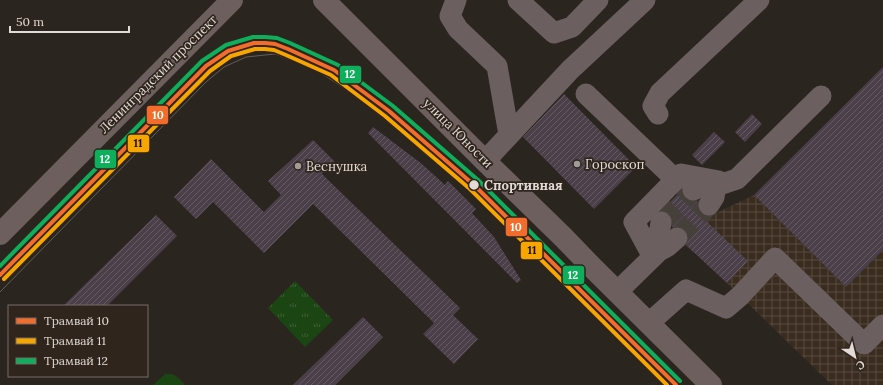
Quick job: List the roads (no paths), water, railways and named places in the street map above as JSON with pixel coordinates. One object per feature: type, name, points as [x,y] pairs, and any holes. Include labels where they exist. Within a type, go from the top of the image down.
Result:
[{"type":"main road","name":"Ленинградский проспект","points":[[0,234],[232,0]]},
{"type":"main road","name":"улица Юности","points":[[324,0],[711,385]]},
{"type":"lane","points":[[456,0],[450,16],[458,29],[497,66],[509,135]]},
{"type":"lane","points":[[518,0],[554,32],[572,27],[598,0]]},
{"type":"lane","points":[[485,161],[570,70],[645,0]]},
{"type":"lane","points":[[658,114],[653,106],[660,93],[759,0]]},
{"type":"lane","points":[[586,94],[685,185]]},
{"type":"lane","points":[[685,185],[681,174],[720,184],[737,179],[821,96]]},
{"type":"lane","points":[[709,206],[720,184]]},
{"type":"lane","points":[[656,254],[634,222],[685,185]]},
{"type":"lane","points":[[656,254],[661,222]]},
{"type":"lane","points":[[617,292],[656,254],[677,238]]},
{"type":"lane","points":[[648,323],[686,290],[726,308],[740,296],[774,258],[864,344],[883,325]]},
{"type":"tunnel","points":[[661,222],[693,190]]},
{"type":"tunnel","points":[[677,238],[709,205]]},
{"type":"tram line","name":"12","points":[[0,266],[202,61],[226,45],[253,37],[277,38],[338,65],[393,106],[478,180],[680,381]]},
{"type":"tram line","name":"10","points":[[0,275],[206,66],[228,51],[254,43],[275,44],[334,70],[389,111],[474,185],[676,385]]},
{"type":"tram line","name":"11","points":[[4,279],[210,71],[231,56],[255,49],[274,50],[331,75],[385,116],[470,189],[667,385]]},
{"type":"tram line","points":[[0,292],[206,82],[224,67],[246,57],[275,54],[315,69],[387,117],[508,226],[664,385]]},
{"type":"place","name":"Гороскоп","points":[[577,164]]},
{"type":"place","name":"Веснушка","points":[[298,166]]},
{"type":"place","name":"Спортивная","points":[[474,185]]}]
